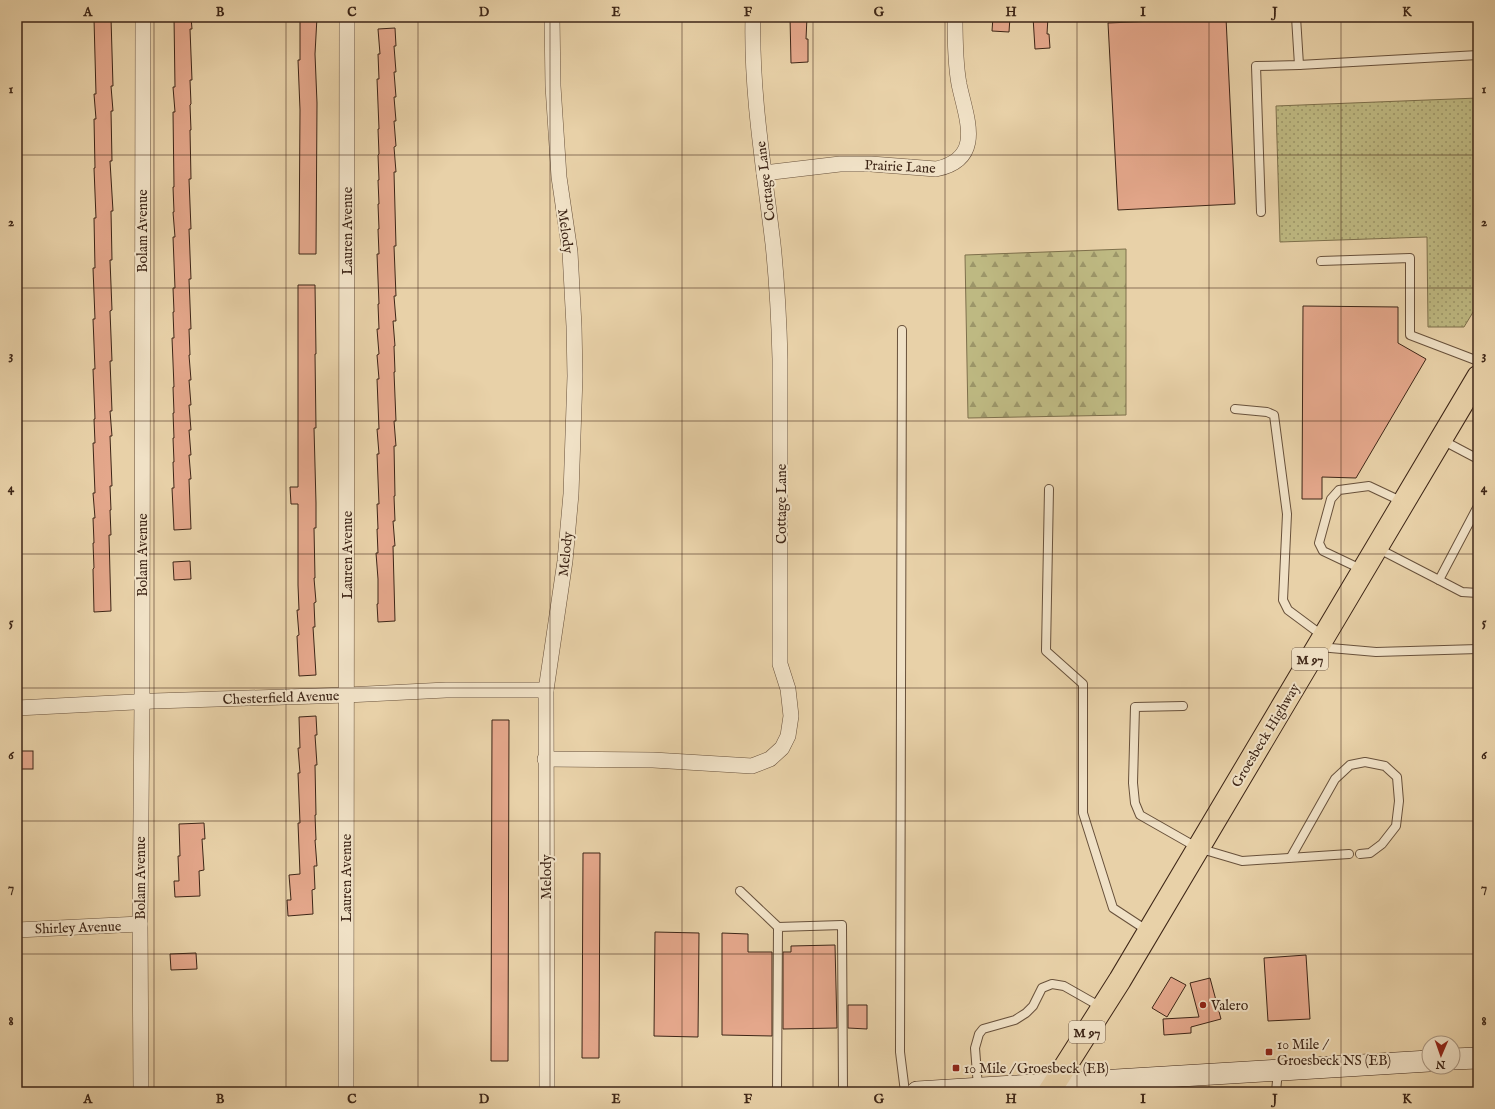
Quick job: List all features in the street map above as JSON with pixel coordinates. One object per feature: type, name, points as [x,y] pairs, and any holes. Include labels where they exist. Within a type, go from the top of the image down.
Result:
[{"type":"main road","name":"Groesbeck Highway","points":[[1052,1088],[1198,848],[1478,377]]},
{"type":"main road","points":[[1461,1059],[1478,1058]]},
{"type":"main road","points":[[917,1092],[978,1088],[1052,1088],[1278,1069],[1421,1061]]},
{"type":"street","name":"Bolam Avenue","points":[[140,1092],[143,17]]},
{"type":"street","name":"Lauren Avenue","points":[[346,1092],[347,17]]},
{"type":"street","name":"Melody","points":[[546,1092],[546,690],[568,531],[573,450],[574,376],[574,326],[570,252],[559,178],[553,86],[552,17]]},
{"type":"street","name":"Cottage Lane","points":[[545,759],[653,760],[752,766],[770,759],[782,748],[788,736],[791,716],[788,689],[780,664],[779,314],[773,245],[755,92],[753,17]]},
{"type":"street","name":"Prairie Lane","points":[[764,173],[840,164],[871,164],[936,169],[946,167],[958,160],[967,147],[970,127],[959,84],[955,55],[955,17]]},
{"type":"street","name":"Chesterfield Avenue","points":[[17,708],[446,690],[546,690]]},
{"type":"street","name":"Shirley Avenue","points":[[17,930],[140,924]]},
{"type":"lane","points":[[1296,17],[1299,65]]},
{"type":"lane","points":[[1261,212],[1256,66],[1478,55]]},
{"type":"lane","points":[[1321,261],[1410,258],[1410,334],[1478,361]]},
{"type":"lane","points":[[902,330],[900,1052],[904,1092]]},
{"type":"lane","points":[[1235,409],[1267,412],[1274,415],[1287,514],[1283,600],[1288,610],[1321,642],[1376,652],[1478,649]]},
{"type":"lane","points":[[1441,440],[1478,459]]},
{"type":"lane","points":[[1363,570],[1323,551],[1319,543],[1331,499],[1338,490],[1369,486],[1404,502]]},
{"type":"lane","points":[[1049,489],[1046,651],[1083,684],[1083,813],[1113,908],[1148,931]]},
{"type":"lane","points":[[1439,580],[1478,506]]},
{"type":"lane","points":[[1376,548],[1462,592],[1478,593]]},
{"type":"lane","points":[[1183,706],[1135,707],[1133,783],[1135,803],[1140,815],[1198,848],[1242,861],[1349,854]]},
{"type":"lane","points":[[1291,857],[1334,779],[1350,765],[1365,762],[1384,766],[1397,777],[1400,801],[1396,826],[1382,844],[1370,853],[1360,854]]},
{"type":"lane","points":[[740,891],[778,927],[842,925],[843,1092]]},
{"type":"lane","points":[[777,1092],[778,927]]},
{"type":"lane","points":[[978,1088],[975,1048],[979,1034],[983,1029],[1015,1020],[1026,1013],[1033,1006],[1042,988],[1052,984],[1064,986],[1102,1008]]},
{"type":"lane","points":[[1276,1092],[1278,1069]]},
{"type":"lane","points":[[1477,1092],[1478,1087]]},
{"type":"green space","points":[[1478,98],[1478,304],[1464,327],[1428,327],[1427,237],[1280,242],[1276,106]]},
{"type":"green space","points":[[1126,249],[1126,415],[968,418],[965,255]]},
{"type":"building","points":[[174,17],[191,17],[192,80],[190,80],[191,179],[189,179],[191,279],[189,279],[191,329],[189,329],[189,355],[191,380],[189,380],[191,405],[189,405],[191,430],[189,430],[191,455],[189,455],[191,479],[189,479],[191,529],[174,530],[172,488],[174,488],[174,387],[172,338],[174,338],[173,288],[175,288],[173,237],[175,237],[173,212],[173,112],[175,112],[173,87],[175,87]]},
{"type":"building","points":[[300,17],[317,17],[315,54],[317,103],[316,254],[299,254],[300,110],[298,60],[300,60]]},
{"type":"building","points":[[790,17],[807,17],[806,39],[808,39],[808,62],[791,63]]},
{"type":"building","points":[[993,17],[1010,17],[1009,32],[992,31]]},
{"type":"building","points":[[1033,17],[1048,17],[1047,34],[1049,34],[1050,48],[1035,49]]},
{"type":"building","points":[[111,18],[113,86],[111,86],[113,111],[111,111],[112,161],[110,161],[113,211],[111,211],[112,260],[110,260],[112,361],[110,361],[112,411],[110,411],[112,436],[110,436],[112,486],[110,486],[111,535],[109,535],[111,611],[94,612],[93,518],[95,518],[93,493],[95,493],[93,443],[95,443],[95,419],[93,369],[95,369],[93,319],[95,319],[93,268],[95,268],[94,218],[96,218],[94,119],[96,119],[94,94],[96,94],[94,19]]},
{"type":"building","points":[[1226,18],[1235,204],[1118,210],[1108,23]]},
{"type":"building","points":[[395,28],[396,46],[394,46],[396,72],[394,72],[396,97],[394,97],[396,121],[394,121],[396,146],[394,147],[396,172],[394,172],[396,246],[394,246],[396,296],[394,296],[396,321],[393,321],[395,346],[394,372],[396,421],[394,421],[396,446],[394,446],[395,521],[393,521],[395,546],[393,546],[395,621],[378,622],[378,579],[376,553],[378,553],[377,504],[379,504],[377,379],[379,379],[377,355],[379,354],[377,329],[379,329],[379,304],[377,254],[379,254],[379,129],[377,79],[379,79],[378,54],[380,54],[378,29]]},
{"type":"building","points":[[298,285],[315,285],[316,354],[316,428],[314,428],[316,528],[314,528],[314,578],[316,602],[314,603],[315,627],[313,627],[316,675],[299,676],[297,636],[299,635],[297,610],[299,610],[298,504],[291,504],[290,487],[298,487]]},
{"type":"building","points":[[1303,306],[1398,307],[1398,343],[1426,359],[1356,478],[1322,477],[1322,499],[1302,499]]},
{"type":"building","points":[[190,561],[191,579],[174,580],[173,562]]},
{"type":"building","points":[[316,716],[317,735],[315,735],[317,765],[315,765],[315,840],[317,866],[314,866],[315,889],[312,890],[313,914],[288,916],[287,900],[291,900],[289,875],[300,874],[298,823],[300,823],[298,773],[300,773],[298,748],[300,748],[299,717]]},
{"type":"building","points":[[492,720],[509,720],[508,1061],[491,1061]]},
{"type":"building","points":[[17,751],[33,751],[33,769],[17,769]]},
{"type":"building","points":[[204,823],[205,839],[202,839],[204,870],[199,871],[200,896],[175,897],[174,881],[179,881],[179,824]]},
{"type":"building","points":[[583,853],[600,853],[599,1058],[582,1058]]},
{"type":"building","points":[[655,932],[699,933],[698,1037],[654,1036]]},
{"type":"building","points":[[722,933],[748,934],[748,952],[772,952],[772,1036],[722,1035]]},
{"type":"building","points":[[835,945],[837,1028],[783,1029],[783,952],[791,952],[791,946]]},
{"type":"building","points":[[196,953],[197,969],[171,970],[170,954]]},
{"type":"building","points":[[1306,955],[1310,1019],[1268,1021],[1264,958]]},
{"type":"building","points":[[1171,977],[1186,985],[1167,1017],[1152,1008]]},
{"type":"building","points":[[1210,978],[1221,1019],[1191,1027],[1191,1033],[1164,1035],[1163,1019],[1199,1017],[1190,983]]},
{"type":"building","points":[[848,1005],[867,1005],[867,1029],[848,1028]]},
{"type":"place","name":"Valero","points":[[1203,1005]]},
{"type":"place","name":"10 Mile / Groesbeck NS (EB)","points":[[1269,1052]]},
{"type":"place","name":"10 Mile / Groesbeck (EB)","points":[[956,1068]]}]
